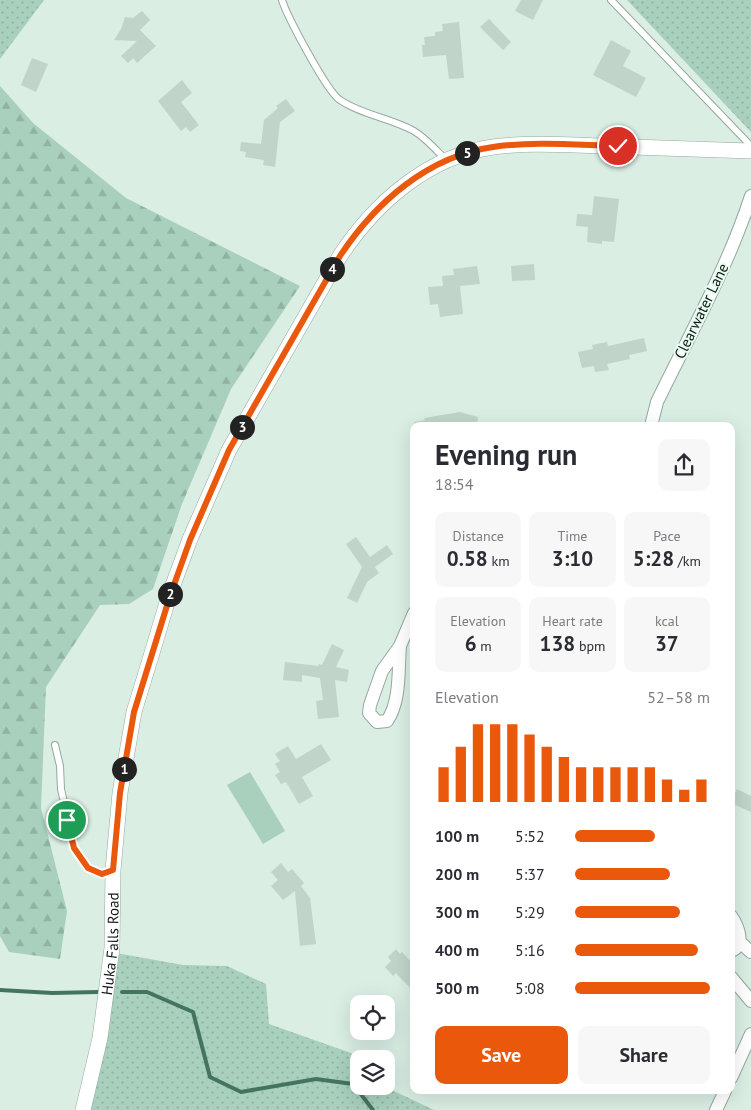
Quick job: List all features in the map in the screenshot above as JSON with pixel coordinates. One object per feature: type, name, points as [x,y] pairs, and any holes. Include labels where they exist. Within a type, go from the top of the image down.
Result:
[{"type":"street","name":"Huka Falls Road","points":[[83,1110],[100,1038],[110,966],[113,870],[120,793],[134,712],[170,596],[190,540],[229,450],[354,234],[383,202],[421,174],[447,160],[492,147],[516,145],[751,150]]},
{"type":"street","name":"Clearwater Lane","points":[[652,422],[657,402],[728,255],[742,224],[751,196]]},
{"type":"street","points":[[400,646],[397,691],[391,715],[387,721],[377,722],[369,713],[370,705],[382,671],[400,646],[410,622]]},
{"type":"street","points":[[735,921],[740,940],[735,947],[751,952]]},
{"type":"street","points":[[735,982],[751,1001]]},
{"type":"street","points":[[735,1069],[751,1034]]},
{"type":"street","points":[[716,1110],[724,1094]]},
{"type":"lane","points":[[282,0],[326,85],[337,98],[413,130],[447,160]]},
{"type":"lane","points":[[611,0],[751,146]]},
{"type":"lane","points":[[55,745],[60,766],[60,789],[74,848],[88,868],[102,874],[113,870]]},
{"type":"green space","points":[[0,0],[44,0],[0,59]]},
{"type":"green space","points":[[627,0],[751,0],[751,132]]},
{"type":"green space","points":[[0,86],[33,123],[126,198],[300,286],[231,389],[182,504],[153,589],[129,604],[100,605],[46,687],[41,808],[67,911],[60,959],[9,952],[0,936]]},
{"type":"green space","points":[[250,772],[285,831],[263,844],[227,785]]},
{"type":"green space","points":[[116,953],[183,965],[227,966],[266,984],[269,1024],[350,1053],[350,1095],[395,1095],[395,1091],[434,1110],[89,1110]]},
{"type":"building","points":[[521,0],[543,0],[533,20],[515,11]]},
{"type":"building","points":[[142,11],[150,20],[140,30],[156,46],[137,63],[133,58],[128,63],[121,56],[137,41],[114,40],[121,29],[125,17],[133,18]]},
{"type":"building","points":[[489,19],[511,42],[503,50],[480,27]]},
{"type":"building","points":[[459,22],[464,78],[449,79],[446,55],[423,57],[422,45],[425,45],[424,37],[435,36],[435,32],[443,31],[442,24]]},
{"type":"building","points":[[611,40],[631,51],[623,66],[646,78],[636,97],[593,75]]},
{"type":"building","points":[[32,58],[48,64],[36,92],[21,85]]},
{"type":"building","points":[[182,80],[192,93],[181,102],[199,125],[190,132],[186,127],[181,131],[158,101]]},
{"type":"building","points":[[286,99],[295,111],[280,122],[275,167],[263,165],[264,160],[245,157],[246,152],[240,151],[241,142],[261,144],[264,120],[278,108],[276,106]]},
{"type":"building","points":[[594,196],[619,199],[614,242],[602,241],[602,244],[587,242],[588,227],[576,226],[577,214],[592,215]]},
{"type":"building","points":[[534,264],[535,280],[512,281],[511,266]]},
{"type":"building","points":[[477,266],[480,284],[460,286],[463,314],[440,317],[438,304],[430,305],[428,287],[443,286],[442,276],[454,275],[453,269]]},
{"type":"building","points":[[644,338],[647,351],[629,355],[630,359],[607,364],[609,370],[595,372],[594,366],[582,368],[578,352],[593,349],[592,345],[607,342],[608,346]]},
{"type":"building","points":[[460,412],[478,417],[477,422],[414,422],[425,420],[424,418]]},
{"type":"building","points":[[356,537],[370,557],[387,545],[393,554],[375,567],[379,573],[367,582],[357,603],[347,598],[362,567],[346,544]]},
{"type":"building","points":[[332,644],[344,650],[336,667],[349,670],[347,682],[335,680],[339,717],[318,719],[316,701],[323,700],[320,678],[302,675],[302,682],[283,680],[285,662],[322,665]]},
{"type":"building","points":[[321,744],[331,760],[302,777],[313,796],[299,804],[286,782],[281,784],[275,775],[280,772],[275,764],[280,761],[275,754],[288,746],[296,759]]},
{"type":"building","points":[[737,789],[751,796],[751,812],[735,805]]},
{"type":"building","points":[[281,863],[288,872],[292,869],[304,883],[301,886],[310,898],[316,944],[300,946],[295,891],[283,900],[271,886],[278,880],[271,872]]},
{"type":"building","points":[[396,949],[400,954],[402,952],[410,961],[410,988],[396,973],[393,976],[385,967],[391,961],[388,957]]},
{"type":"waterway","points":[[0,990],[52,993],[98,992]]},
{"type":"waterway","points":[[122,992],[147,992],[193,1012],[210,1077],[241,1092],[316,1079],[353,1084],[373,1110]]},
{"type":"route","points":[[67,820],[74,848],[88,868],[102,874],[113,870],[120,793],[134,712],[170,596],[190,540],[229,450],[354,234],[383,202],[421,174],[447,160],[492,147],[516,145],[618,146]]}]
